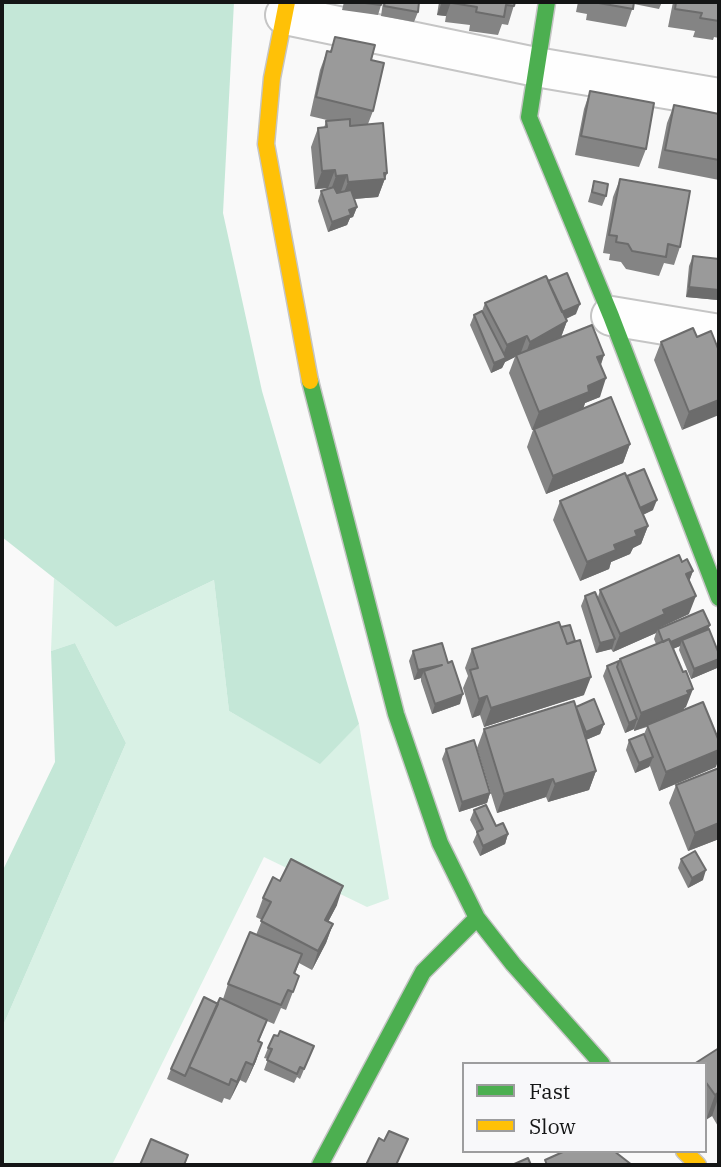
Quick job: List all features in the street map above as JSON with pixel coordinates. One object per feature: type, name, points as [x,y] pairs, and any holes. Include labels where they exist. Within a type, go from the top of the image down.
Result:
[{"type":"street","points":[[547,2],[528,117],[611,316],[716,584]]},
{"type":"street","points":[[600,1062],[513,964],[477,918],[440,843],[421,794],[392,700],[314,403],[266,144],[272,78],[286,9],[536,67],[719,98]]},
{"type":"street","points":[[611,316],[719,334]]},
{"type":"street","points":[[320,1165],[423,972],[477,918]]},
{"type":"green space","points":[[2,2],[234,2],[223,213],[262,391],[359,724],[320,764],[229,711],[214,580],[116,627],[2,537]]},
{"type":"green space","points":[[54,578],[116,627],[214,580],[229,711],[320,763],[359,724],[389,899],[367,907],[264,857],[112,1165],[2,1165],[2,1028],[126,743],[75,643],[51,651]]},
{"type":"green space","points":[[75,643],[126,743],[2,1028],[2,872],[55,762],[51,651]]},
{"type":"building","points":[[357,2],[382,2],[381,5]]},
{"type":"building","points":[[385,2],[419,2],[418,12],[384,6]]},
{"type":"building","points":[[452,2],[515,2],[514,6],[506,5],[504,17],[476,12],[477,7]]},
{"type":"building","points":[[593,2],[634,2],[633,9]]},
{"type":"building","points":[[676,2],[719,2],[719,21],[700,18],[702,13],[675,9]]},
{"type":"building","points":[[335,37],[375,45],[371,60],[384,63],[373,111],[316,97],[327,51],[331,52]]},
{"type":"building","points":[[590,91],[654,103],[646,149],[581,136]]},
{"type":"building","points":[[674,105],[719,114],[719,160],[665,150]]},
{"type":"building","points":[[350,119],[350,126],[383,123],[387,173],[384,173],[385,179],[348,182],[347,175],[336,176],[335,170],[322,171],[318,128],[327,127],[326,121]]},
{"type":"building","points":[[620,179],[690,191],[680,247],[668,244],[666,257],[632,251],[628,244],[616,242],[617,236],[609,235]]},
{"type":"building","points":[[594,181],[608,184],[606,196],[592,192]]},
{"type":"building","points":[[334,187],[337,193],[351,190],[357,207],[349,210],[351,215],[332,222],[321,191]]},
{"type":"building","points":[[693,256],[719,259],[719,290],[689,287]]},
{"type":"building","points":[[567,273],[580,304],[562,312],[548,281]]},
{"type":"building","points":[[546,276],[567,321],[530,342],[527,336],[507,345],[485,303]]},
{"type":"building","points":[[482,311],[506,358],[494,363],[474,315]]},
{"type":"building","points":[[592,325],[604,355],[597,357],[606,378],[588,386],[589,392],[539,412],[516,355]]},
{"type":"building","points":[[693,328],[697,337],[711,331],[719,351],[719,400],[689,412],[661,342]]},
{"type":"building","points":[[611,397],[630,444],[553,476],[534,429]]},
{"type":"building","points":[[644,469],[657,500],[640,508],[627,476]]},
{"type":"building","points":[[625,473],[648,526],[635,531],[637,536],[614,545],[616,550],[587,562],[560,501]]},
{"type":"building","points":[[679,555],[682,562],[687,559],[693,571],[686,574],[696,596],[663,610],[665,614],[620,634],[600,590]]},
{"type":"building","points":[[595,592],[615,639],[600,643],[585,596]]},
{"type":"building","points":[[703,610],[710,625],[671,642],[669,639],[663,642],[658,629]]},
{"type":"building","points":[[559,622],[567,644],[580,640],[591,677],[491,708],[487,696],[479,699],[470,670],[478,668],[472,649]]},
{"type":"building","points":[[570,625],[575,641],[567,644],[561,627]]},
{"type":"building","points":[[709,629],[719,659],[694,669],[682,640]]},
{"type":"building","points":[[669,639],[693,689],[687,691],[689,694],[641,713],[620,659]]},
{"type":"building","points":[[442,643],[448,663],[452,661],[463,694],[435,704],[424,671],[442,665],[418,670],[413,651]]},
{"type":"building","points":[[619,661],[617,667],[637,719],[629,723],[607,666]]},
{"type":"building","points":[[594,699],[604,724],[586,732],[576,707]]},
{"type":"building","points":[[574,701],[596,771],[555,784],[553,779],[504,794],[484,729]]},
{"type":"building","points":[[703,702],[719,741],[719,750],[666,772],[647,725]]},
{"type":"building","points":[[644,734],[653,757],[639,763],[629,740]]},
{"type":"building","points":[[474,740],[490,793],[462,802],[446,749]]},
{"type":"building","points":[[719,768],[719,823],[695,833],[676,785]]},
{"type":"building","points":[[486,805],[496,826],[503,823],[508,834],[483,846],[477,832],[483,829],[474,810]]},
{"type":"building","points":[[695,851],[706,870],[692,878],[681,859]]},
{"type":"building","points":[[291,859],[343,886],[325,920],[333,924],[318,951],[261,921],[271,902],[263,898],[273,877],[280,881]]},
{"type":"building","points":[[250,932],[302,954],[294,973],[299,976],[293,992],[288,990],[281,1005],[228,984]]},
{"type":"building","points":[[204,997],[218,1004],[185,1076],[171,1069]]},
{"type":"building","points":[[220,998],[267,1020],[258,1041],[262,1043],[253,1065],[246,1062],[237,1082],[231,1079],[229,1085],[189,1067]]},
{"type":"building","points":[[280,1031],[314,1046],[304,1069],[300,1067],[297,1074],[267,1060],[272,1049],[268,1048],[274,1035],[278,1036]]},
{"type":"building","points":[[719,1048],[719,1092],[715,1095],[707,1084],[707,1062],[697,1062]]},
{"type":"building","points":[[389,1131],[408,1139],[396,1165],[366,1165],[379,1138],[384,1141]]},
{"type":"building","points":[[151,1139],[188,1155],[184,1165],[140,1165]]},
{"type":"building","points":[[561,1153],[617,1153],[632,1165],[547,1165],[545,1160]]},
{"type":"building","points":[[528,1158],[531,1165],[512,1165]]},
{"type":"traffic: fast","points":[[547,2],[529,117],[611,316],[719,598]]},
{"type":"traffic: fast","points":[[310,381],[396,714],[440,843],[477,918],[513,964],[600,1062]]},
{"type":"traffic: fast","points":[[320,1165],[423,972],[477,918]]},
{"type":"traffic: slow","points":[[287,2],[272,78],[266,144],[310,381]]},
{"type":"traffic: slow","points":[[686,1153],[698,1165]]}]
